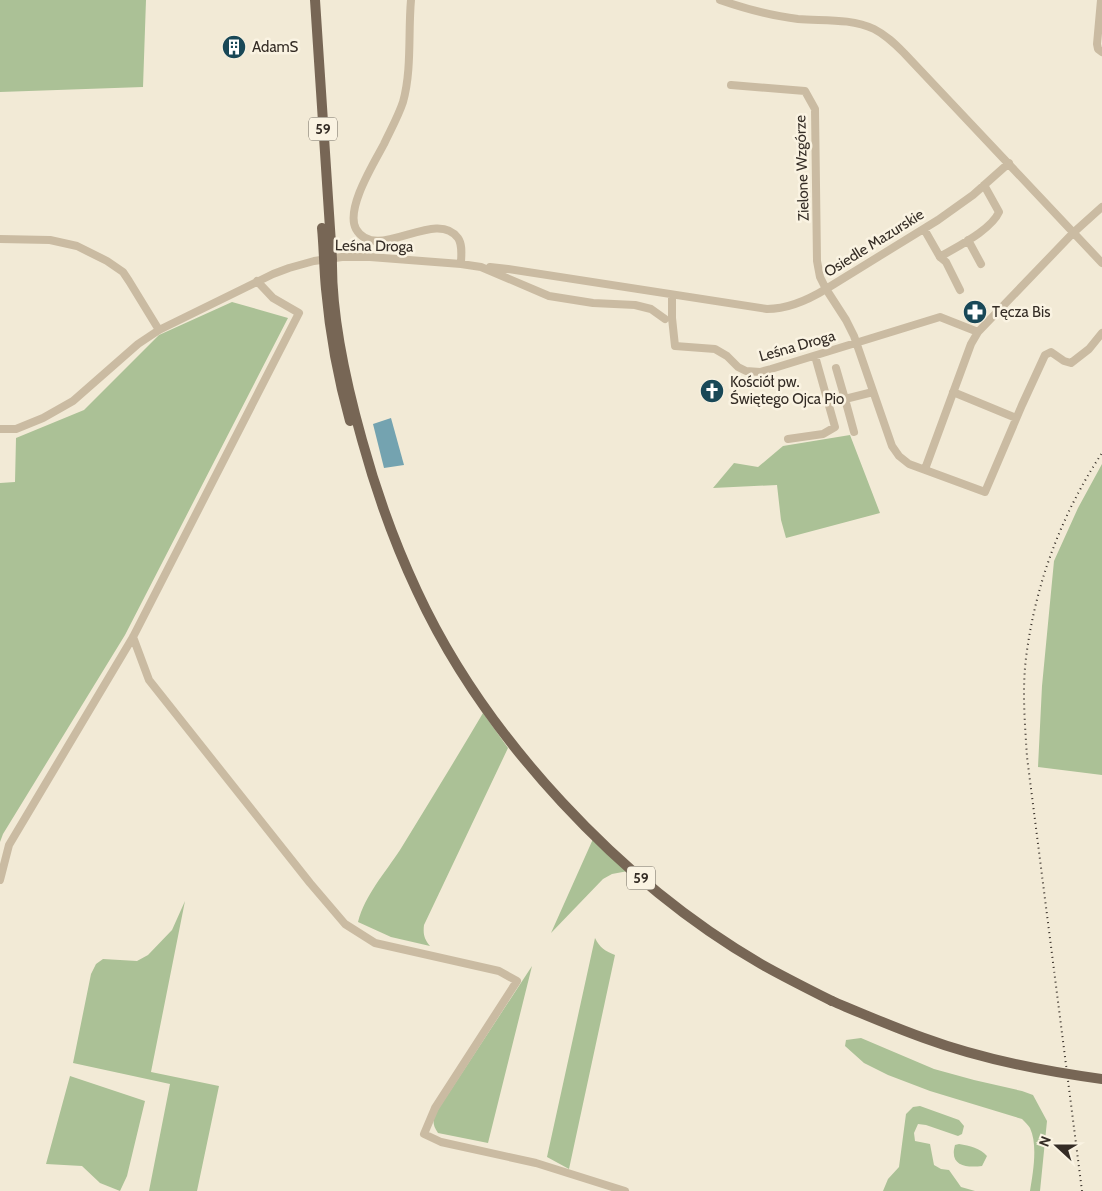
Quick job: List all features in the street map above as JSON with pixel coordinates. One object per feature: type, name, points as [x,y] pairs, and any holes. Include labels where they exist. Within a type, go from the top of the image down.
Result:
[{"type":"main road","name":"59","points":[[308,0],[328,259],[348,387],[378,494],[409,573],[444,642],[488,710],[519,752],[577,818],[627,865],[664,897],[703,926],[760,963],[832,1001],[894,1027],[942,1044],[1018,1064],[1102,1079]]},
{"type":"main road","name":"59","points":[[315,0],[328,259]]},
{"type":"street","points":[[411,0],[407,83],[402,103],[363,185],[355,204],[353,215],[356,228],[364,237],[372,241],[382,241],[430,229],[450,232],[458,238],[461,248],[461,264]]},
{"type":"street","points":[[720,0],[773,15],[848,22],[875,29],[904,53],[1102,263]]},
{"type":"street","points":[[1100,0],[1097,44],[1098,49],[1102,52]]},
{"type":"street","name":"Zielone Wzgórze","points":[[731,85],[805,92],[815,109],[817,261],[820,277],[826,288]]},
{"type":"street","name":"Osiedle Mazurskie","points":[[1009,163],[984,186],[924,229],[826,288],[846,320],[857,343],[892,446],[898,456],[909,464],[985,492],[1016,418],[1046,355],[1051,352],[1064,361],[1071,363],[1089,348],[1102,333]]},
{"type":"street","points":[[940,257],[968,240],[996,219],[999,212],[984,186]]},
{"type":"street","points":[[925,469],[952,392],[971,344],[978,332],[1073,233],[1102,206]]},
{"type":"street","points":[[924,229],[940,257],[946,262],[960,290]]},
{"type":"street","points":[[0,240],[50,240],[77,246],[107,261],[123,272],[159,330]]},
{"type":"street","points":[[968,240],[981,264]]},
{"type":"street","name":"Leśna Droga","points":[[0,429],[16,429],[43,418],[73,402],[138,344],[159,330],[257,281],[289,268],[328,259],[370,257],[481,267],[549,296],[585,302],[635,304],[651,309],[665,319]]},
{"type":"street","points":[[481,267],[508,269],[767,309],[780,309],[801,302],[826,288]]},
{"type":"street","points":[[0,880],[9,845],[133,637],[298,313],[273,298],[257,281]]},
{"type":"street","name":"Leśna Droga","points":[[672,295],[675,346],[715,349],[727,356],[738,367],[754,372],[815,356],[940,317],[978,332]]},
{"type":"street","points":[[788,438],[823,434],[835,427],[815,356]]},
{"type":"street","points":[[836,368],[854,432]]},
{"type":"street","points":[[845,399],[873,392]]},
{"type":"street","points":[[952,392],[1016,418]]},
{"type":"street","points":[[133,637],[149,680],[345,924],[375,943],[499,971],[517,981],[435,1108],[424,1134],[441,1142],[536,1163],[625,1191]]},
{"type":"green space","points":[[0,0],[146,0],[143,87],[0,92]]},
{"type":"green space","points":[[232,302],[288,318],[125,635],[3,834],[0,842],[0,483],[15,482],[16,438],[84,410],[159,335]]},
{"type":"green space","points":[[850,435],[880,513],[786,538],[781,520],[777,485],[713,488],[734,463],[758,467],[783,446]]},
{"type":"green space","points":[[1102,464],[1102,775],[1038,767],[1042,686],[1054,561],[1078,508]]},
{"type":"green space","points":[[483,713],[508,748],[424,925],[424,936],[430,946],[391,937],[358,922],[370,893],[400,850]]},
{"type":"green space","points":[[593,839],[628,871],[612,874],[603,879],[551,933]]},
{"type":"green space","points":[[185,901],[151,1072],[219,1086],[197,1191],[149,1191],[170,1084],[73,1063],[91,974],[96,964],[103,959],[137,961],[148,955],[172,930]]},
{"type":"green space","points":[[595,938],[603,949],[615,955],[569,1169],[547,1157]]},
{"type":"green space","points":[[532,966],[488,1143],[438,1133],[434,1123],[437,1112]]},
{"type":"green space","points":[[861,1038],[934,1069],[1033,1095],[1047,1121],[1040,1191],[1030,1191],[1034,1142],[1030,1128],[1022,1119],[930,1091],[888,1075],[864,1063],[845,1046],[846,1040]]},
{"type":"green space","points":[[70,1076],[145,1101],[127,1176],[120,1191],[100,1183],[82,1166],[46,1164]]},
{"type":"green space","points":[[920,1106],[959,1120],[964,1126],[962,1134],[958,1136],[918,1124],[914,1133],[915,1141],[930,1144],[934,1165],[941,1169],[949,1170],[961,1187],[975,1191],[883,1191],[888,1179],[899,1167],[906,1114],[913,1107]]},
{"type":"green space","points":[[959,1144],[984,1153],[987,1156],[982,1166],[970,1167],[960,1164],[954,1157],[955,1145]]},
{"type":"water","points":[[391,418],[404,465],[384,468],[373,424]]},
{"type":"railway","points":[[1082,1191],[1027,757],[1024,683],[1030,631],[1043,577],[1062,526],[1087,477],[1102,453]]},
{"type":"place","name":"AdamS","points":[[234,47]]},
{"type":"place","name":"Tęcza Bis","points":[[975,312]]},
{"type":"place","name":"Kościół pw. Świętego Ojca Pio","points":[[712,391]]}]
